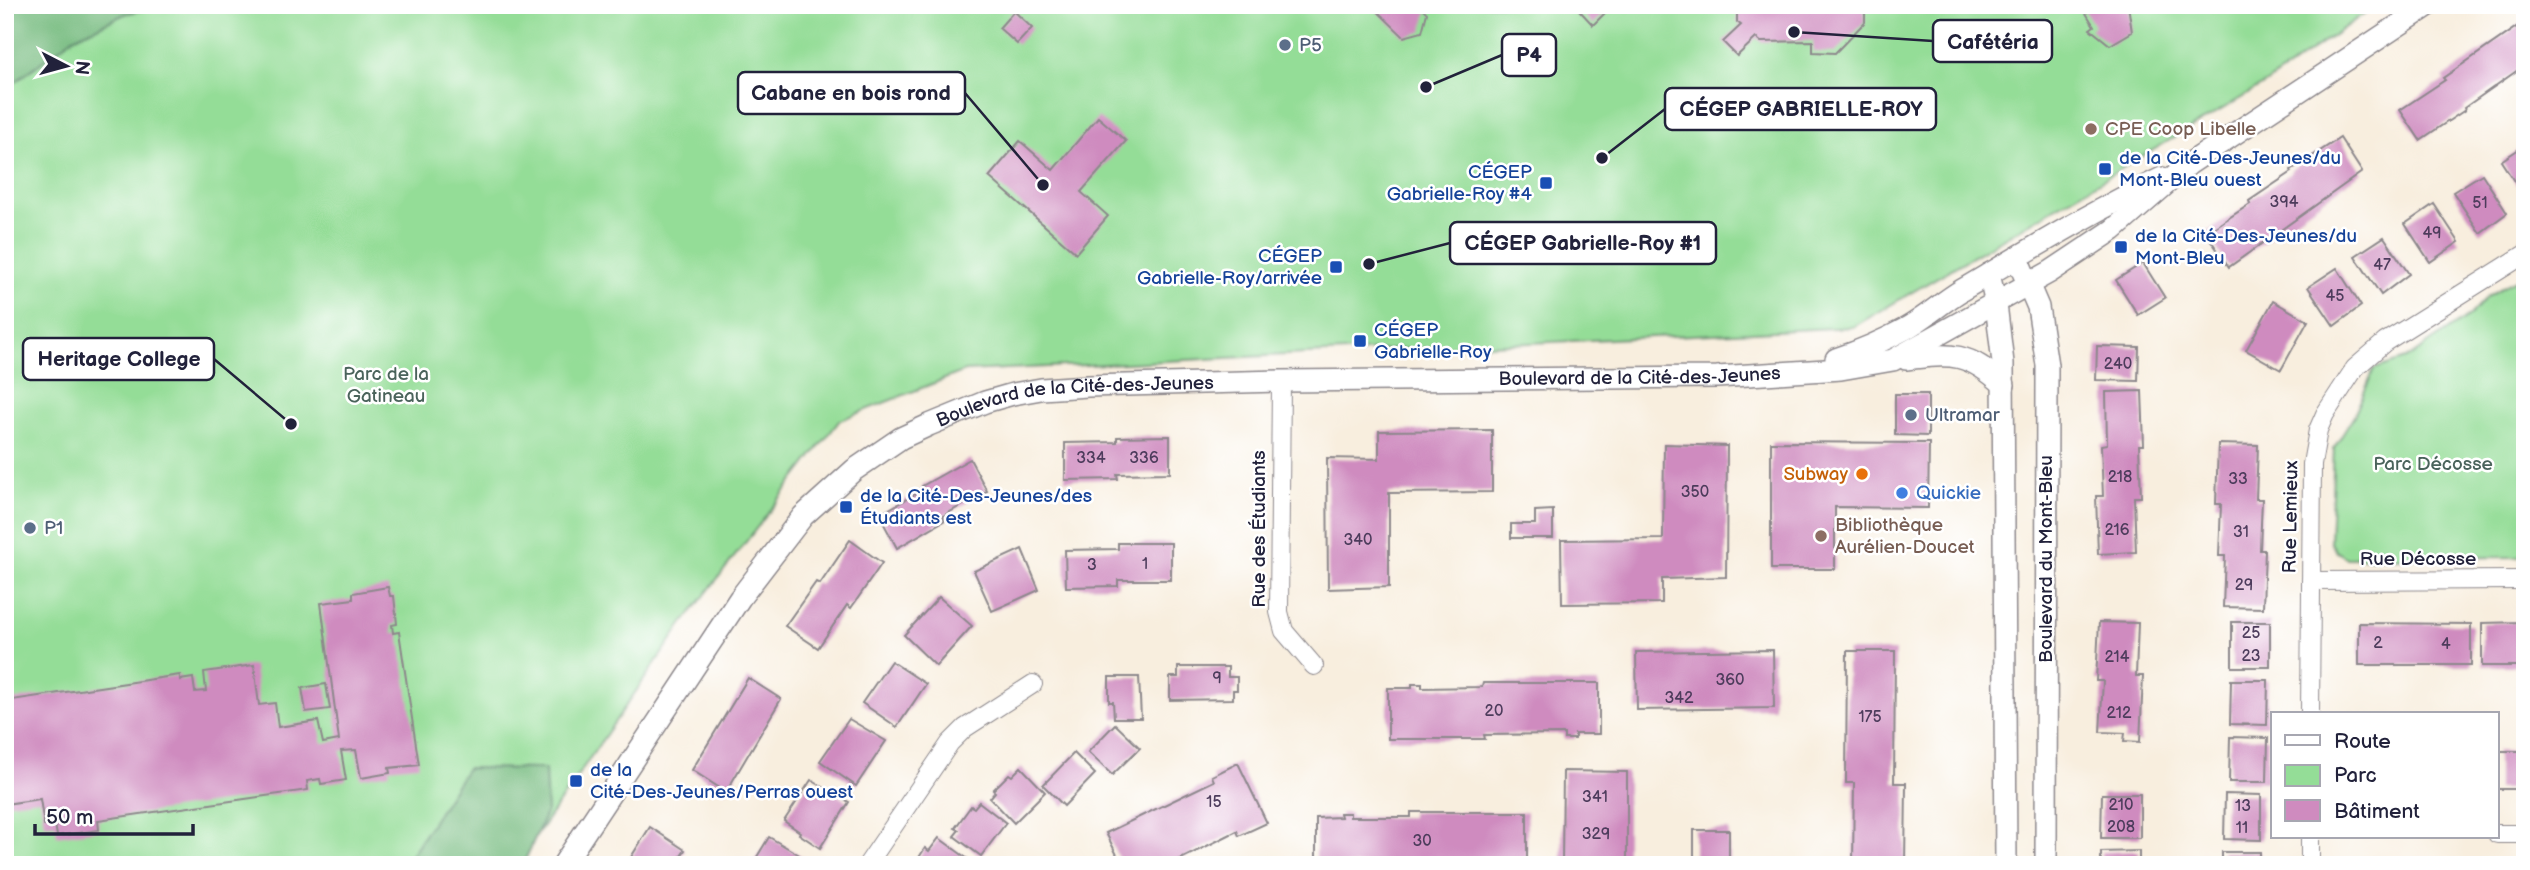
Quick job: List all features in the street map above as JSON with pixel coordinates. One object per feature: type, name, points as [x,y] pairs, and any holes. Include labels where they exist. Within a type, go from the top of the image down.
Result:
[{"type":"street","name":"Boulevard de la Cité-des-Jeunes","points":[[1802,370],[1862,350],[1906,329],[1959,292],[2112,202],[2189,164],[2429,5]]},
{"type":"street","name":"Boulevard de la Cité-des-Jeunes","points":[[563,865],[759,572],[810,509],[877,453],[929,425],[995,399],[1041,389],[1281,381],[1691,378],[1841,369],[1893,360],[1996,304],[2113,230],[2189,164]]},
{"type":"street","name":"Rue Lemieux","points":[[2310,712],[2314,449],[2325,414],[2355,368],[2385,342],[2525,254]]},
{"type":"street","name":"Boulevard du Mont-Bleu","points":[[2017,258],[2038,307],[2047,365],[2046,865]]},
{"type":"street","points":[[1989,274],[1996,304],[2004,385],[2006,865]]},
{"type":"street","points":[[1893,360],[1960,356],[1980,365],[2004,385]]},
{"type":"street","name":"Rue des Étudiants","points":[[1281,381],[1279,612],[1284,631],[1314,666]]},
{"type":"street","name":"Rue Décosse","points":[[2311,581],[2525,580]]},
{"type":"street","points":[[867,865],[950,743],[965,728],[1032,684]]},
{"type":"street","points":[[2498,834],[2525,834]]},
{"type":"street","points":[[2310,838],[2310,865]]},
{"type":"green space","name":"Parc de la Gatineau","points":[[5,5],[2376,5],[2265,84],[1853,327],[965,371],[840,420],[681,626],[516,865],[5,865]]},
{"type":"green space","points":[[5,5],[163,5],[125,14],[73,38],[5,90]]},
{"type":"green space","name":"Parc Décosse","points":[[2525,274],[2525,557],[2347,558],[2336,551],[2330,542],[2334,448],[2354,416],[2374,369],[2406,359],[2470,315],[2488,296]]},
{"type":"green space","points":[[467,768],[545,769],[547,811],[523,865],[405,865]]},
{"type":"building","points":[[1371,5],[1430,5],[1423,9],[1427,13],[1422,32],[1404,37]]},
{"type":"building","points":[[1584,5],[1603,5],[1608,10],[1593,25],[1579,10]]},
{"type":"building","points":[[1737,5],[1865,5],[1865,22],[1835,53],[1813,52],[1813,41],[1761,42],[1756,38],[1737,56],[1723,42],[1741,25],[1737,22]]},
{"type":"building","points":[[2081,5],[2122,5],[2123,8],[2128,5],[2132,32],[2110,45],[2090,29],[2094,26]]},
{"type":"building","points":[[1014,11],[1032,28],[1017,44],[999,28]]},
{"type":"building","points":[[2525,21],[2525,65],[2420,140],[2400,110]]},
{"type":"building","points":[[1098,117],[1126,141],[1081,192],[1108,216],[1076,253],[989,177],[1020,141],[1053,170]]},
{"type":"building","points":[[2340,138],[2362,172],[2229,267],[2206,233],[2250,204],[2249,201],[2292,172],[2291,170]]},
{"type":"building","points":[[2525,145],[2525,198],[2501,161]]},
{"type":"building","points":[[2482,174],[2507,213],[2480,233],[2453,192]]},
{"type":"building","points":[[2434,204],[2459,242],[2430,262],[2405,224]]},
{"type":"building","points":[[2384,237],[2409,274],[2381,295],[2355,256]]},
{"type":"building","points":[[2143,263],[2165,298],[2138,315],[2116,280]]},
{"type":"building","points":[[2337,268],[2361,306],[2334,326],[2308,287]]},
{"type":"building","points":[[2273,301],[2308,321],[2281,370],[2246,350]]},
{"type":"building","points":[[2097,346],[2139,347],[2138,381],[2096,380]]},
{"type":"building","points":[[2142,391],[2144,445],[2139,445],[2141,497],[2134,497],[2136,552],[2098,554],[2096,496],[2103,496],[2101,445],[2107,444],[2106,392]]},
{"type":"building","name":"Ultramar","points":[[1895,394],[1928,394],[1928,436],[1895,435]]},
{"type":"building","points":[[1492,430],[1492,492],[1389,493],[1389,587],[1328,589],[1327,458],[1379,459],[1379,431]]},
{"type":"building","points":[[1170,436],[1170,473],[1117,474],[1118,479],[1065,480],[1065,443],[1117,442],[1117,437]]},
{"type":"building","points":[[1771,442],[1929,443],[1928,508],[1835,507],[1835,569],[1771,569]]},
{"type":"building","points":[[1664,444],[1727,446],[1726,577],[1662,579],[1662,603],[1562,604],[1561,540],[1663,539]]},
{"type":"building","points":[[2218,444],[2258,445],[2256,499],[2262,499],[2260,550],[2265,550],[2263,608],[2223,607],[2225,556],[2219,556],[2221,504],[2216,504]]},
{"type":"building","points":[[970,459],[987,491],[943,516],[945,520],[897,548],[879,515],[924,489],[922,486]]},
{"type":"building","points":[[1553,510],[1553,538],[1511,538],[1511,524],[1535,524],[1535,511]]},
{"type":"building","points":[[850,540],[882,563],[851,608],[847,605],[818,648],[785,626],[816,582],[820,584]]},
{"type":"building","points":[[1118,543],[1171,543],[1171,580],[1118,580],[1118,586],[1066,587],[1065,550],[1118,549]]},
{"type":"building","points":[[1022,549],[1039,590],[992,611],[974,571]]},
{"type":"building","points":[[388,587],[390,596],[394,596],[397,624],[392,625],[393,633],[399,632],[419,765],[389,768],[390,773],[361,778],[356,750],[341,751],[346,780],[321,784],[320,779],[307,781],[308,790],[98,820],[99,830],[57,836],[55,824],[44,825],[40,799],[5,804],[5,701],[180,675],[180,680],[193,678],[195,692],[206,691],[204,672],[254,665],[259,705],[275,703],[278,727],[318,721],[323,743],[339,740],[321,603],[353,599],[353,593]]},
{"type":"building","points":[[939,597],[972,626],[936,666],[904,635]]},
{"type":"building","points":[[2099,622],[2138,623],[2136,676],[2143,676],[2140,742],[2124,741],[2125,733],[2100,732],[2103,681],[2096,681]]},
{"type":"building","points":[[2232,622],[2270,622],[2270,667],[2232,667]]},
{"type":"building","points":[[2525,622],[2525,666],[2482,666],[2482,623]]},
{"type":"building","points":[[2359,623],[2471,624],[2471,665],[2359,665]]},
{"type":"building","points":[[1773,650],[1774,708],[1637,710],[1636,652]]},
{"type":"building","points":[[1847,651],[1895,651],[1894,783],[1906,783],[1905,865],[1853,865],[1854,783],[1846,783]]},
{"type":"building","points":[[891,661],[926,684],[897,727],[862,703]]},
{"type":"building","points":[[1178,667],[1228,667],[1228,677],[1237,677],[1237,690],[1233,690],[1233,699],[1170,700],[1170,677],[1178,677]]},
{"type":"building","points":[[1109,677],[1139,677],[1141,718],[1114,718],[1113,702],[1109,702]]},
{"type":"building","points":[[748,678],[781,699],[726,792],[692,770]]},
{"type":"building","points":[[2231,680],[2268,680],[2267,725],[2230,724]]},
{"type":"building","points":[[1483,683],[1599,683],[1599,734],[1575,734],[1575,739],[1564,739],[1564,734],[1484,735],[1485,739],[1388,739],[1388,688],[1412,688],[1412,684],[1422,684],[1422,688],[1482,687]]},
{"type":"building","points":[[326,684],[330,709],[306,712],[302,688]]},
{"type":"building","points":[[849,719],[886,741],[856,786],[820,761]]},
{"type":"building","points":[[1115,724],[1140,748],[1112,775],[1088,752]]},
{"type":"building","points":[[2230,737],[2268,738],[2267,782],[2229,782]]},
{"type":"building","points":[[2498,751],[2525,751],[2525,789],[2498,789]]},
{"type":"building","points":[[1074,753],[1095,774],[1064,806],[1043,785]]},
{"type":"building","points":[[1238,763],[1267,823],[1239,836],[1237,831],[1169,865],[1122,865],[1106,833],[1214,781],[1212,776]]},
{"type":"building","points":[[1021,767],[1045,792],[1014,823],[990,798],[995,792],[993,790],[1009,774],[1012,776]]},
{"type":"building","points":[[1563,771],[1627,772],[1627,865],[1562,865]]},
{"type":"building","points":[[811,780],[849,802],[820,848],[784,821]]},
{"type":"building","points":[[2102,794],[2140,794],[2140,838],[2101,838]]},
{"type":"building","points":[[2225,794],[2261,795],[2261,840],[2224,839]]},
{"type":"building","points":[[979,802],[1006,823],[981,856],[954,836],[959,830],[955,828],[971,806],[974,808]]},
{"type":"building","points":[[1411,812],[1527,812],[1527,864],[1316,865],[1316,818],[1341,817],[1340,813],[1350,813],[1350,817],[1411,817]]},
{"type":"building","points":[[650,827],[685,850],[675,865],[626,865]]},
{"type":"building","points":[[1694,830],[1729,830],[1729,865],[1694,865]]},
{"type":"building","points":[[769,837],[808,860],[805,865],[752,865]]},
{"type":"building","points":[[939,838],[972,862],[970,865],[919,865],[922,861],[918,859],[925,848],[929,851]]},
{"type":"building","points":[[2139,851],[2139,865],[2101,865],[2101,852]]},
{"type":"building","points":[[2222,852],[2260,852],[2260,865],[2222,865]]},
{"type":"place","name":"Cafétéria","points":[[1794,32]]},
{"type":"place","name":"P5","points":[[1285,45]]},
{"type":"place","name":"P4","points":[[1426,87]]},
{"type":"place","name":"CPE Coop Libelle","points":[[2091,129]]},
{"type":"place","name":"CÉGEP GABRIELLE-ROY","points":[[1602,158]]},
{"type":"place","name":"de la Cité-Des-Jeunes/du Mont-Bleu ouest","points":[[2105,169]]},
{"type":"place","name":"CÉGEP Gabrielle-Roy #4","points":[[1546,183]]},
{"type":"place","name":"Cabane en bois rond","points":[[1043,185]]},
{"type":"place","name":"de la Cité-Des-Jeunes/du Mont-Bleu","points":[[2121,247]]},
{"type":"place","name":"CÉGEP Gabrielle-Roy #1","points":[[1369,264]]},
{"type":"place","name":"CÉGEP Gabrielle-Roy/arrivée","points":[[1336,267]]},
{"type":"place","name":"CÉGEP Gabrielle-Roy","points":[[1360,341]]},
{"type":"place","name":"Ultramar","points":[[1911,415]]},
{"type":"place","name":"Heritage College","points":[[291,424]]},
{"type":"place","name":"Subway","points":[[1862,474]]},
{"type":"place","name":"Quickie","points":[[1902,493]]},
{"type":"place","name":"de la Cité-Des-Jeunes/des Étudiants est","points":[[846,507]]},
{"type":"place","name":"P1","points":[[30,528]]},
{"type":"place","name":"Bibliothèque Aurélien-Doucet","points":[[1821,536]]},
{"type":"place","name":"de la Cité-Des-Jeunes/Perras ouest","points":[[576,781]]}]
